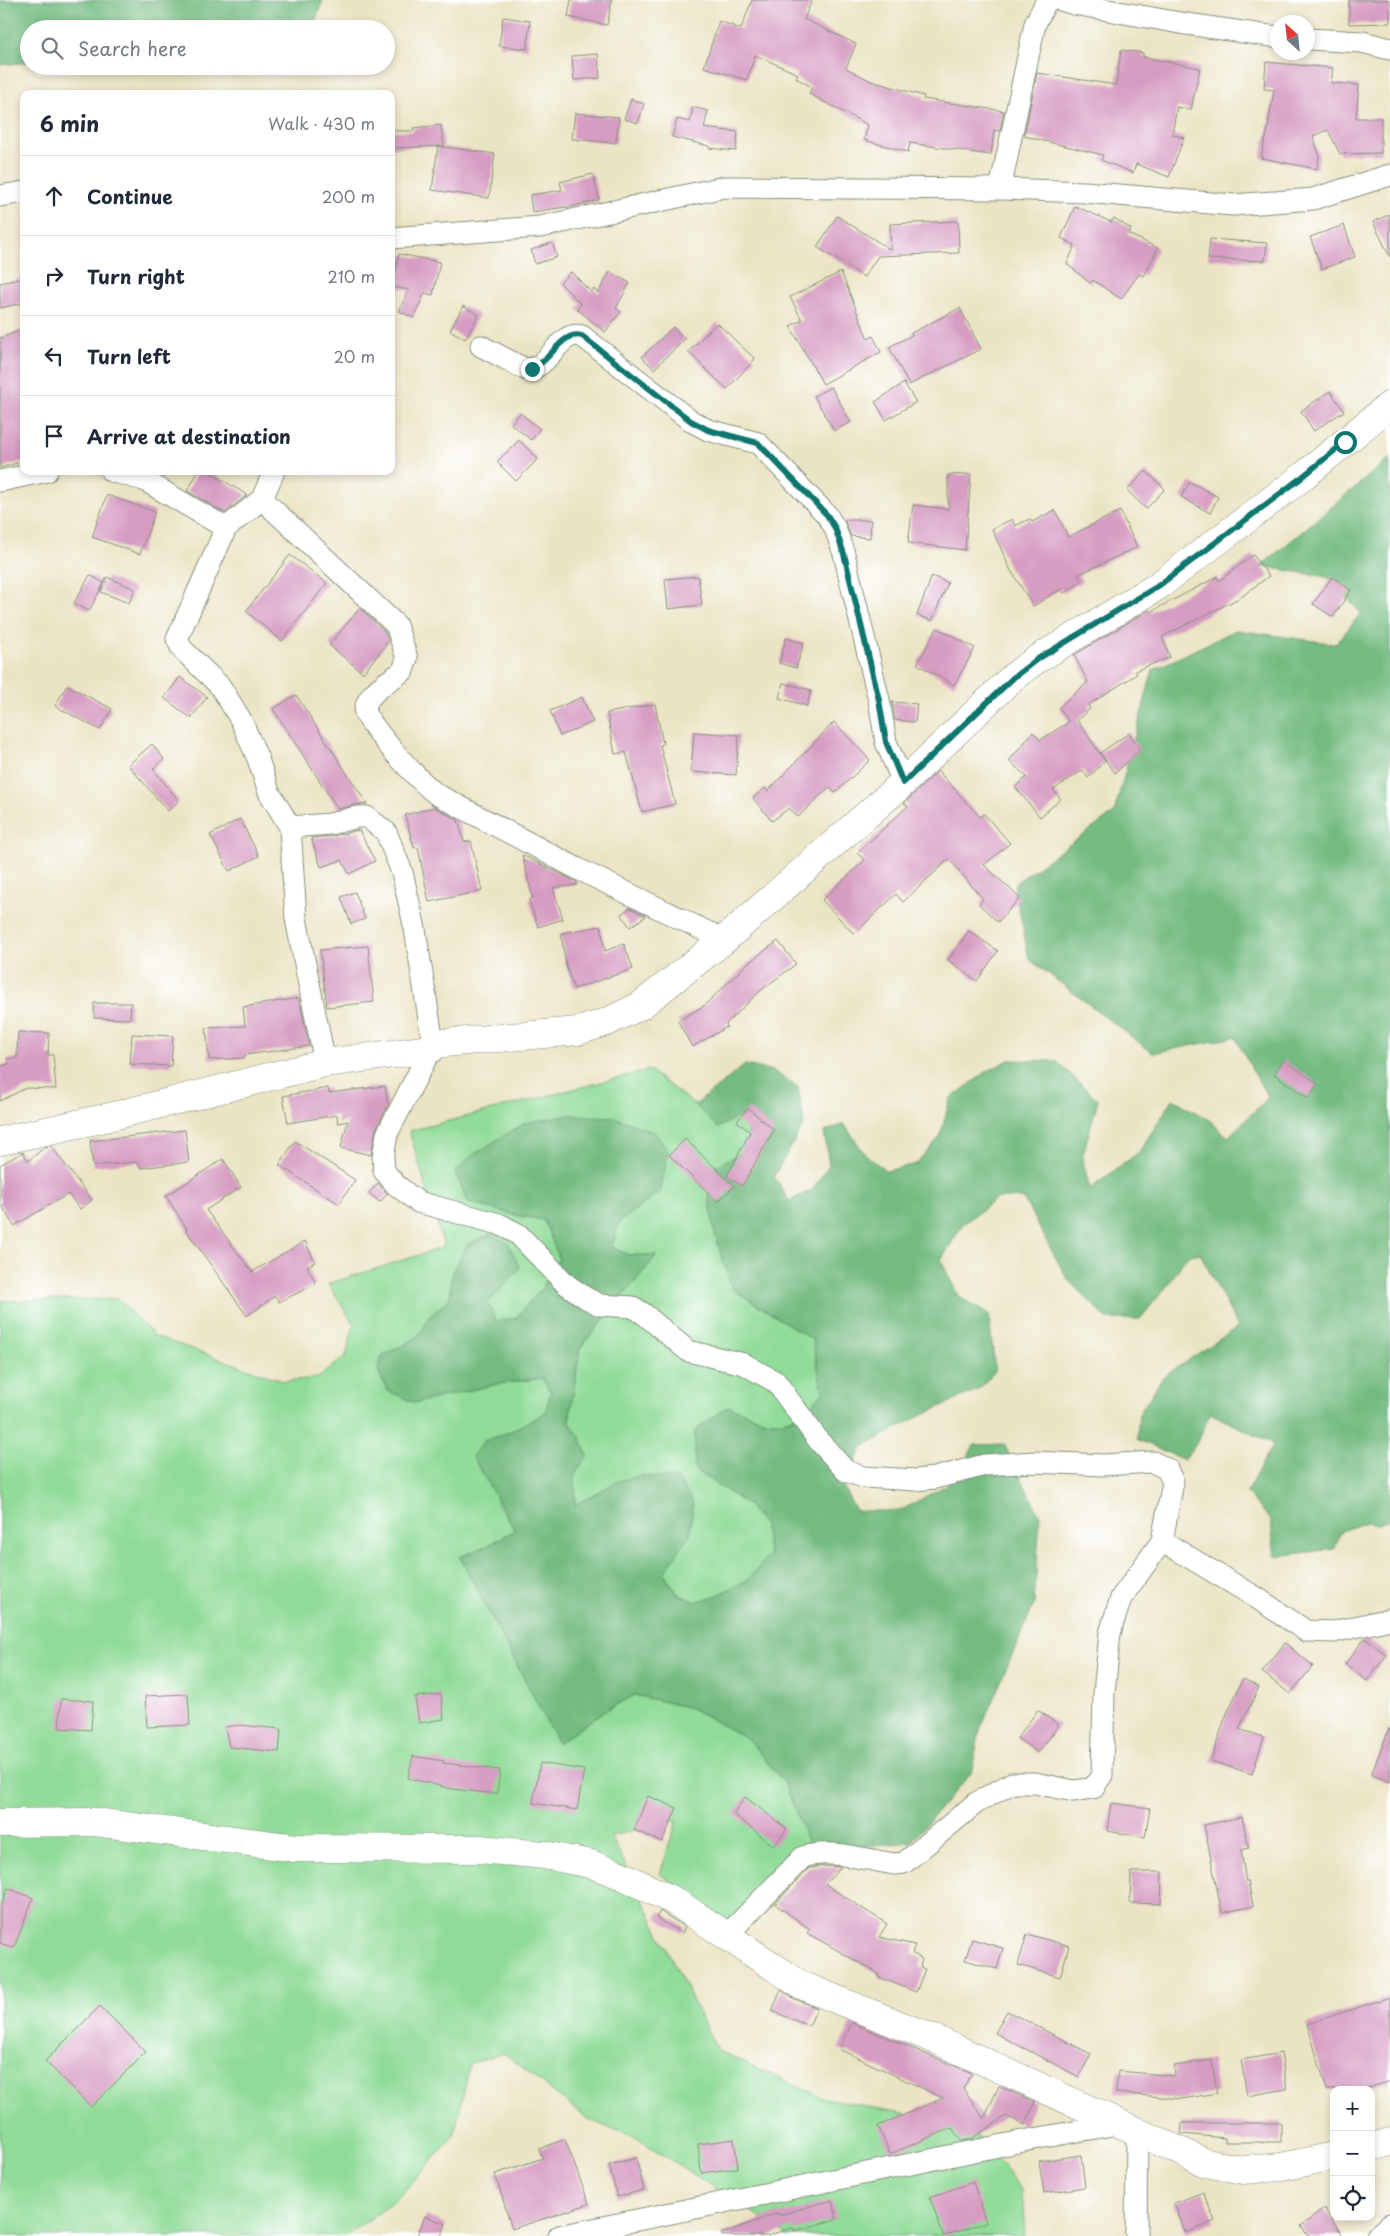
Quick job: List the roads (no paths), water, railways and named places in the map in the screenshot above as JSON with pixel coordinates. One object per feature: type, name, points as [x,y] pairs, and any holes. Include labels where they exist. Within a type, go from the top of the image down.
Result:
[{"type":"street","points":[[1000,189],[1035,24],[1047,0]]},
{"type":"street","points":[[1061,0],[1171,22],[1270,36]]},
{"type":"street","points":[[1315,39],[1362,42],[1390,49]]},
{"type":"street","points":[[395,238],[540,227],[724,187],[1000,189],[1084,192],[1233,205],[1313,199],[1390,175]]},
{"type":"street","points":[[0,196],[20,193]]},
{"type":"street","points":[[481,346],[525,369],[532,369],[539,367],[568,337],[576,334],[582,336],[691,421],[708,430],[750,439],[765,448],[827,515],[835,528],[844,554],[879,700],[886,742],[903,783]]},
{"type":"street","points":[[0,1141],[105,1118],[325,1063],[432,1046],[578,1031],[607,1022],[640,1006],[724,940],[903,783],[1014,677],[1036,660],[1158,586],[1301,478],[1390,405]]},
{"type":"street","points":[[0,481],[28,475]]},
{"type":"street","points":[[126,475],[144,480],[226,528]]},
{"type":"street","points":[[272,475],[262,499],[226,528],[177,639],[182,650],[220,686],[241,720],[258,759],[269,792],[290,827],[296,919],[325,1063]]},
{"type":"street","points":[[262,499],[396,625],[407,658],[403,672],[388,681],[367,700],[365,713],[419,780],[436,794],[561,860],[724,940]]},
{"type":"street","points":[[290,827],[330,824],[358,817],[367,817],[386,832],[402,872],[415,929],[432,1046],[388,1134],[383,1157],[384,1171],[396,1185],[418,1202],[499,1224],[518,1234],[566,1284],[586,1298],[600,1305],[633,1307],[688,1351],[744,1364],[776,1382],[819,1441],[846,1471],[863,1477],[926,1479],[995,1464],[1035,1462],[1103,1465],[1153,1462],[1167,1469],[1173,1482],[1162,1541],[1121,1598],[1110,1632],[1104,1693],[1102,1775],[1093,1788],[1074,1791],[1035,1783],[1012,1783],[976,1803],[904,1863],[895,1864],[841,1854],[812,1854],[803,1858],[727,1935]]},
{"type":"street","points":[[1162,1541],[1257,1598],[1306,1631],[1333,1632],[1390,1619]]},
{"type":"street","points":[[0,1823],[95,1822],[296,1848],[480,1849],[544,1855],[591,1864],[623,1876],[674,1900],[776,1970],[802,1985],[939,2041],[1206,2163],[1244,2170],[1281,2167],[1330,2157]]},
{"type":"street","points":[[560,2236],[1018,2142],[1128,2128]]},
{"type":"street","points":[[1128,2128],[1136,2236]]},
{"type":"street","points":[[1375,2146],[1390,2142]]},
{"type":"street","points":[[1377,2236],[1390,2224]]}]
